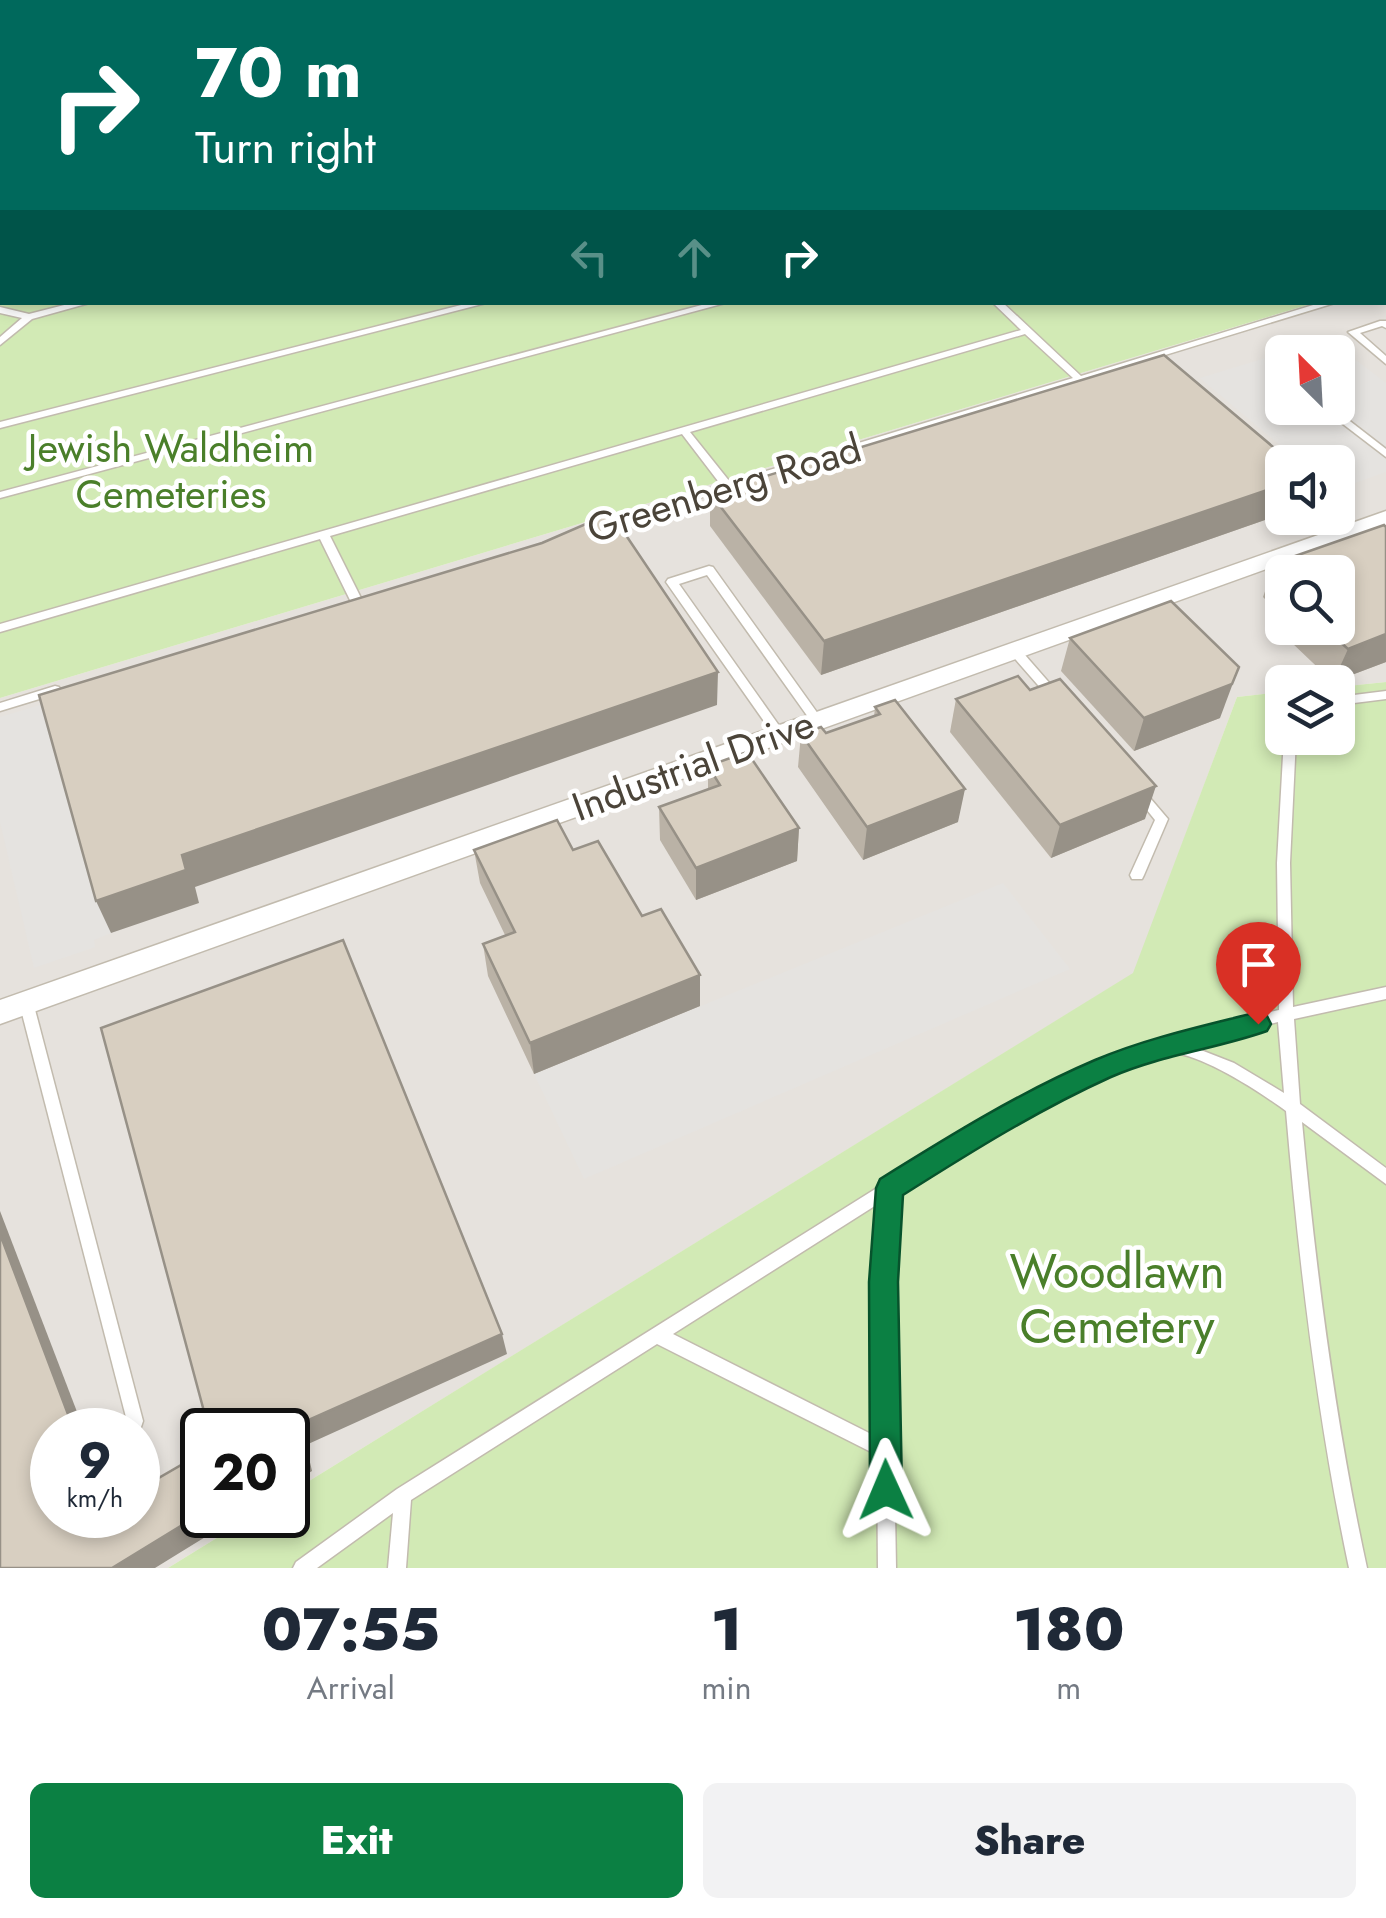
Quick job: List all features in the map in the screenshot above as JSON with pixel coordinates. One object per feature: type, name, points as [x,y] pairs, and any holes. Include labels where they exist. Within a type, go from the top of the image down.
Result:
[{"type":"street","name":"Industrial Drive","points":[[1355,522],[1386,518]]},
{"type":"street","name":"Industrial Drive","points":[[0,1012],[1014,650],[1314,535]]},
{"type":"lane","points":[[0,310],[28,317],[77,305]]},
{"type":"lane","points":[[0,425],[474,305]]},
{"type":"lane","points":[[0,495],[714,305]]},
{"type":"lane","points":[[999,305],[1080,380]]},
{"type":"lane","name":"Greenberg Road","points":[[579,532],[1324,305]]},
{"type":"lane","points":[[0,342],[28,317]]},
{"type":"lane","points":[[1386,326],[1383,323],[1353,332],[1386,360]]},
{"type":"lane","points":[[0,628],[1028,332]]},
{"type":"lane","points":[[1348,425],[1386,454]]},
{"type":"lane","points":[[684,430],[728,487]]},
{"type":"lane","points":[[324,534],[356,600]]},
{"type":"lane","points":[[779,734],[672,582],[709,570],[816,721]]},
{"type":"lane","points":[[337,605],[374,594]]},
{"type":"lane","points":[[1014,650],[1064,706]]},
{"type":"lane","points":[[0,707],[75,684]]},
{"type":"lane","points":[[1355,699],[1386,695]]},
{"type":"lane","points":[[1289,755],[1281,944],[1291,1110],[1320,1360],[1342,1502],[1358,1568]]},
{"type":"lane","points":[[1125,777],[1162,820],[1137,875]]},
{"type":"lane","points":[[302,1568],[403,1496],[984,1129],[1048,1094],[1104,1068],[1167,1046],[1386,992]]},
{"type":"lane","points":[[26,1002],[132,1408]]},
{"type":"lane","points":[[1167,1046],[1214,1060],[1386,1177]]},
{"type":"lane","points":[[888,1568],[883,1282],[890,1188]]},
{"type":"lane","points":[[657,1335],[886,1451]]},
{"type":"lane","points":[[397,1568],[403,1496]]},
{"type":"shaded area","points":[[1307,305],[1386,305],[1386,682],[1355,685],[1355,665],[1265,665],[1265,694],[1237,697],[1134,973],[310,1480],[310,1408],[180,1408],[180,1538],[217,1538],[168,1568],[0,1568],[0,698]]},
{"type":"shaded area","points":[[1265,358],[1265,425],[1355,425],[1355,359],[1386,383],[1386,472],[1355,483],[1355,445],[1280,445],[1200,378]]},
{"type":"shaded area","points":[[47,703],[111,933],[94,940],[95,947],[34,968],[0,822],[0,717]]},
{"type":"shaded area","points":[[1003,883],[1070,969],[584,1179],[534,1074]]},
{"type":"green space","name":"Jewish Waldheim Cemeteries","points":[[0,305],[1307,305],[0,698]]},
{"type":"green space","name":"Woodlawn Cemetery","points":[[1386,682],[1386,1568],[168,1568],[217,1538],[310,1538],[310,1480],[1133,973],[1237,697],[1265,694],[1265,755],[1355,755],[1355,685]]},
{"type":"building","points":[[1164,355],[1271,445],[1265,445],[1265,491],[824,641],[710,493]]},
{"type":"building","points":[[611,513],[718,672],[182,855],[186,870],[96,901],[39,695],[542,543]]},
{"type":"building","points":[[1384,525],[1386,634],[1348,649],[1344,645],[1355,645],[1355,555],[1298,555]]},
{"type":"building","points":[[1171,601],[1239,667],[1232,684],[1144,718],[1070,638]]},
{"type":"building","points":[[1018,676],[1030,690],[1060,679],[1156,786],[1060,825],[956,699]]},
{"type":"building","points":[[895,700],[965,789],[867,827],[801,734],[821,727],[826,733],[880,714],[875,707]]},
{"type":"building","points":[[747,752],[799,828],[696,868],[659,807],[720,785],[708,766]]},
{"type":"building","points":[[557,820],[573,850],[598,841],[642,916],[661,909],[700,975],[530,1043],[483,944],[515,932],[474,850]]},
{"type":"building","points":[[343,940],[502,1334],[310,1419],[310,1408],[203,1408],[101,1028]]},
{"type":"building","points":[[0,1234],[66,1408],[30,1408],[30,1538],[160,1538],[160,1477],[180,1466],[180,1526],[112,1568],[0,1568]]},
{"type":"route","points":[[886,1490],[883,1282],[890,1188],[984,1129],[1104,1068],[1167,1046],[1258,1024]]}]
